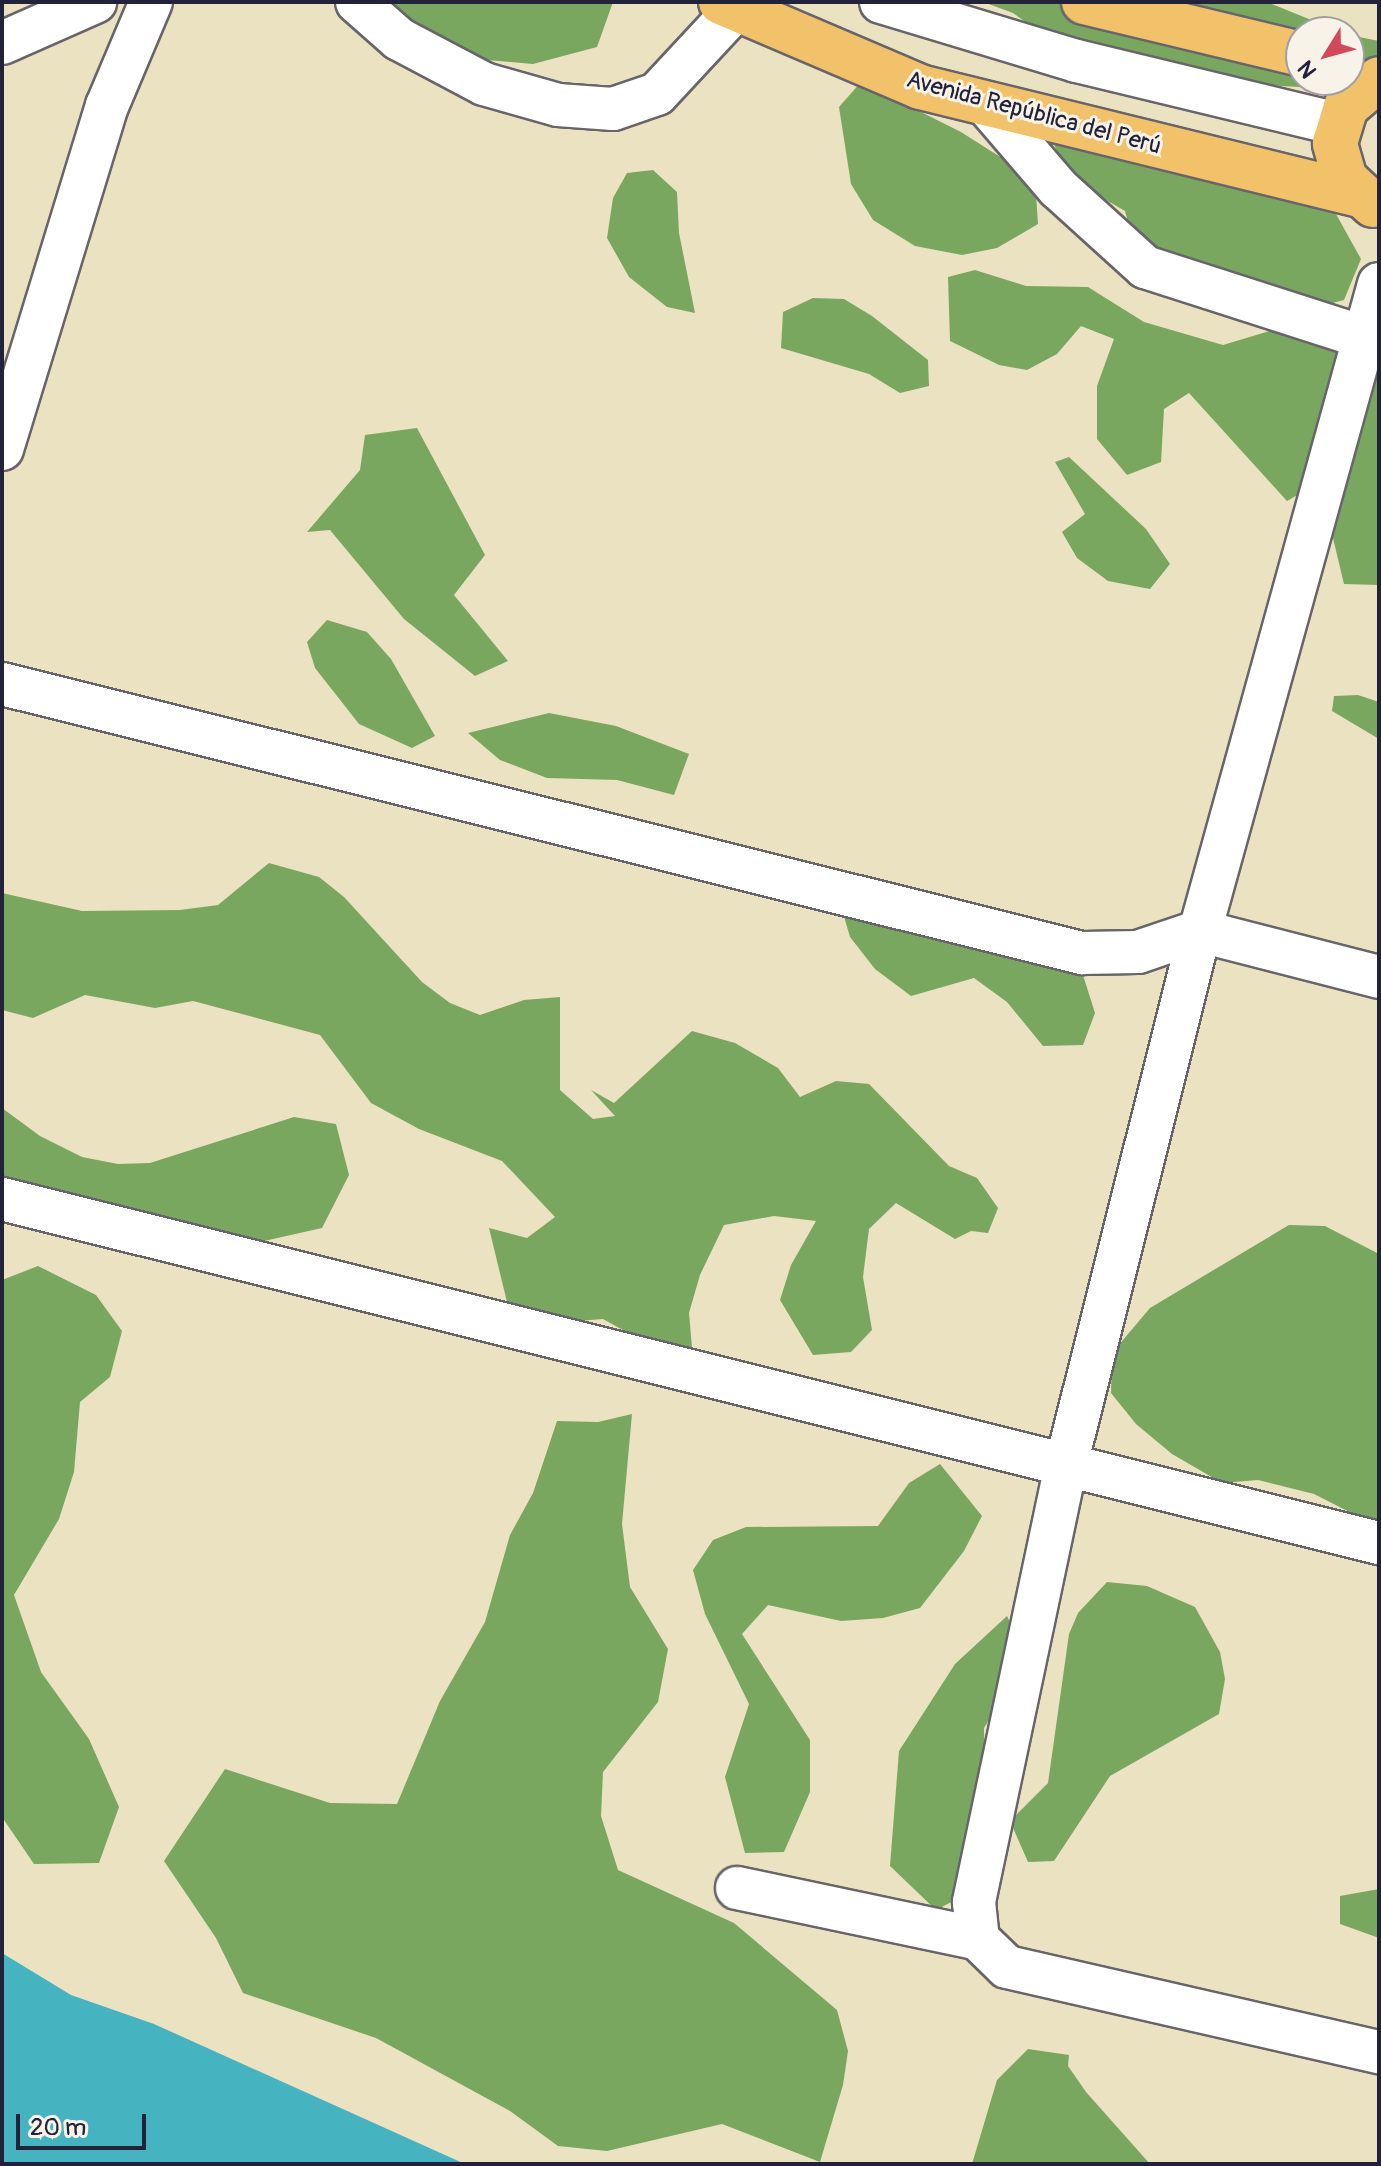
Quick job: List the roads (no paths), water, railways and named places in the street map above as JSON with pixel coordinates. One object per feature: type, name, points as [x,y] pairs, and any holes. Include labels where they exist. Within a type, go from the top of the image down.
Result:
[{"type":"highway","points":[[1084,2],[1285,50]]},
{"type":"highway","name":"Avenida República del Perú","points":[[728,6],[920,87],[1368,201]]},
{"type":"highway","points":[[1368,201],[1338,161],[1338,124],[1358,92],[1379,79]]},
{"type":"street","points":[[10,27],[95,2]]},
{"type":"street","points":[[2,449],[8,402],[107,106],[151,2]]},
{"type":"street","points":[[357,2],[399,39],[484,84],[558,105],[613,109],[657,94],[728,6]]},
{"type":"street","points":[[881,2],[1077,61],[1338,124]]},
{"type":"street","points":[[986,104],[1058,188],[1145,267],[1371,340]]},
{"type":"street","points":[[978,1939],[974,1902],[1066,1465],[1200,931],[1371,340],[1379,284]]},
{"type":"street","points":[[2,684],[1082,953],[1138,952],[1200,931],[1379,977]]},
{"type":"street","points":[[2,1199],[1379,1543]]},
{"type":"street","points":[[737,1888],[978,1939],[1007,1967],[1379,2052]]},
{"type":"water","points":[[2,1953],[71,1995],[154,2024],[465,2164],[2,2164]]}]
